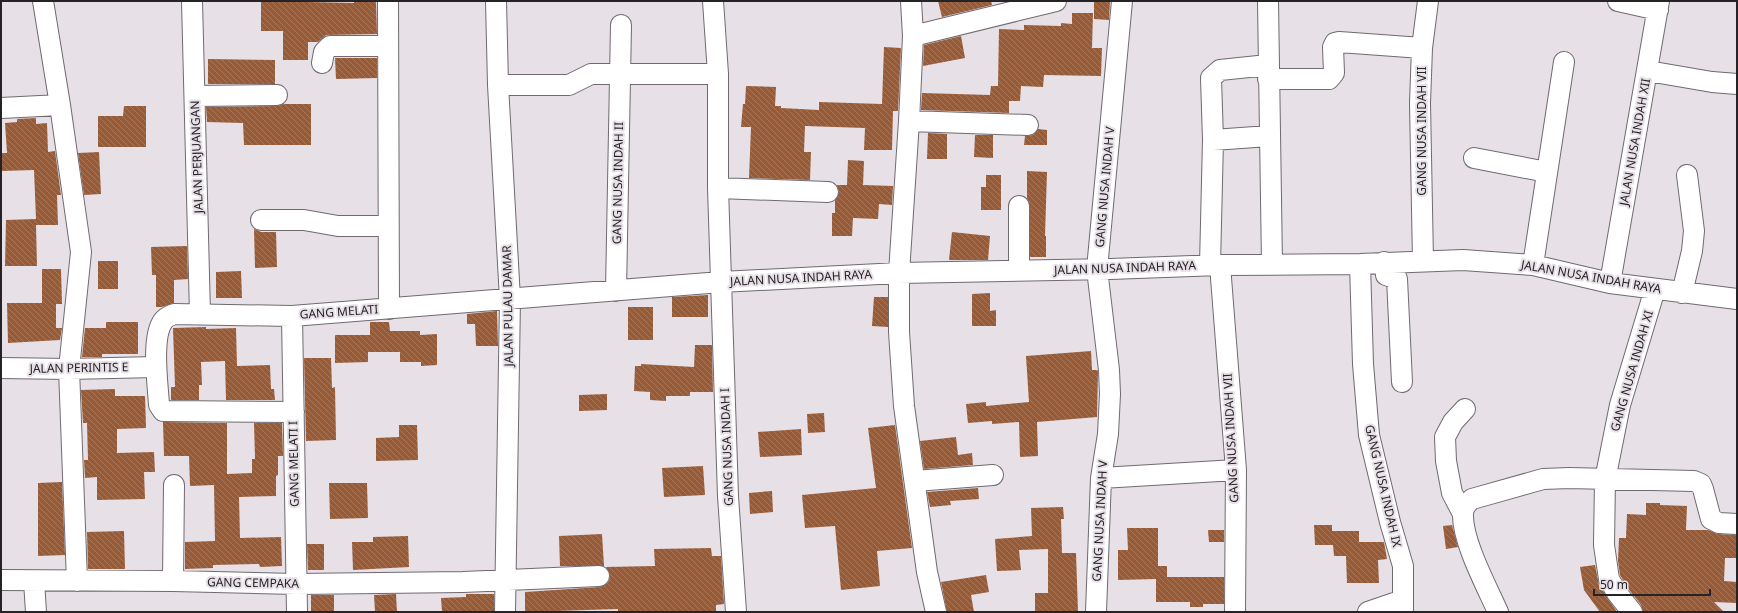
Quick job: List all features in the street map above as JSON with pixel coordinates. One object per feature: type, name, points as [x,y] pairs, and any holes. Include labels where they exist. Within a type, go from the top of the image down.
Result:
[{"type":"street","points":[[43,1],[60,105],[80,252],[69,369],[77,581]]},
{"type":"street","name":"JALAN PERJUANGAN","points":[[192,1],[200,314]]},
{"type":"street","points":[[388,1],[389,308]]},
{"type":"street","name":"JALAN PULAU DAMAR","points":[[496,1],[498,85],[510,299],[509,455],[505,612]]},
{"type":"street","name":"GANG NUSA INDAH I","points":[[714,1],[718,74],[718,188],[728,496],[736,612]]},
{"type":"street","points":[[911,1],[913,36],[899,273],[899,332],[904,406],[928,572],[936,612]]},
{"type":"street","points":[[913,36],[1056,1]]},
{"type":"street","name":"GANG NUSA INDAH V","points":[[1096,612],[1101,478],[1108,434],[1109,370],[1097,269],[1122,1]]},
{"type":"street","points":[[1268,1],[1272,264]]},
{"type":"street","name":"GANG NUSA INDAH VII","points":[[1423,261],[1420,103],[1422,48],[1428,1]]},
{"type":"street","points":[[1618,1],[1659,6]]},
{"type":"street","name":"JALAN NUSA INDAH XII","points":[[1610,282],[1659,6]]},
{"type":"street","name":"GANG NUSA INDAH II","points":[[616,291],[621,25]]},
{"type":"street","points":[[1268,72],[1329,79],[1334,73],[1333,47],[1335,43],[1339,42],[1422,48]]},
{"type":"street","points":[[322,63],[324,52],[330,46],[388,46]]},
{"type":"street","points":[[1534,265],[1564,62]]},
{"type":"street","name":"GANG NUSA INDAH VII","points":[[1235,612],[1236,470],[1215,265],[1211,78],[1220,70],[1268,72]]},
{"type":"street","points":[[1648,71],[1712,82],[1737,84]]},
{"type":"street","points":[[498,85],[568,85],[591,74],[718,74]]},
{"type":"street","points":[[195,96],[277,95]]},
{"type":"street","points":[[1,108],[60,105]]},
{"type":"street","points":[[909,122],[1028,126]]},
{"type":"street","points":[[1213,140],[1269,136]]},
{"type":"street","points":[[1474,158],[1547,172]]},
{"type":"street","points":[[1682,293],[1692,250],[1694,231],[1687,175]]},
{"type":"street","points":[[718,188],[828,192]]},
{"type":"street","points":[[1019,206],[1019,270]]},
{"type":"street","points":[[261,220],[304,220],[338,226],[388,226]]},
{"type":"street","name":"JALAN NUSA INDAH RAYA","points":[[510,299],[721,282],[899,273],[1215,265],[1360,264],[1463,260],[1534,265],[1610,282],[1682,293],[1737,299]]},
{"type":"street","points":[[1384,262],[1386,275],[1397,279],[1402,382]]},
{"type":"street","name":"GANG NUSA INDAH IX","points":[[1360,264],[1363,364],[1369,435],[1390,522],[1403,566],[1403,606]]},
{"type":"street","name":"GANG NUSA INDAH XI","points":[[1632,612],[1617,593],[1609,579],[1604,545],[1605,480],[1620,404],[1655,289]]},
{"type":"street","name":"GANG MELATI","points":[[156,367],[159,333],[162,322],[167,317],[174,314],[292,316],[510,299]]},
{"type":"street","name":"GANG MELATI I","points":[[292,316],[297,612]]},
{"type":"street","points":[[156,367],[160,405],[163,411],[294,412]]},
{"type":"street","name":"JALAN PERINTIS E","points":[[1,368],[69,369],[156,367]]},
{"type":"street","points":[[1463,514],[1452,493],[1446,461],[1445,437],[1453,422],[1465,409]]},
{"type":"street","points":[[1101,478],[1236,470]]},
{"type":"street","points":[[915,481],[993,475]]},
{"type":"street","points":[[1498,612],[1470,546],[1465,530],[1463,514],[1465,505],[1472,498],[1543,479],[1569,478],[1694,481],[1702,484],[1711,519],[1719,523],[1737,524]]},
{"type":"street","points":[[173,581],[174,486]]},
{"type":"street","name":"GANG CEMPAKA","points":[[1,580],[173,581],[296,584],[463,582],[599,576]]},
{"type":"street","points":[[34,581],[36,612]]},
{"type":"street","points":[[1368,612],[1403,606]]},
{"type":"building","points":[[261,1],[354,3],[354,1],[376,1],[377,34],[326,35],[318,42],[308,42],[308,60],[283,60],[283,31],[261,31]]},
{"type":"building","points":[[938,1],[991,1],[992,5],[942,17]]},
{"type":"building","points":[[1094,1],[1110,1],[1109,20],[1094,19]]},
{"type":"building","points":[[1072,13],[1093,13],[1092,48],[1102,48],[1101,76],[1044,75],[1043,87],[1021,86],[1020,101],[1009,101],[1009,113],[921,110],[922,93],[990,95],[991,86],[998,86],[999,29],[1024,30],[1024,25],[1061,26],[1061,23],[1072,24]]},
{"type":"building","points":[[961,36],[965,58],[923,66],[924,45]]},
{"type":"building","points":[[884,47],[901,48],[898,111],[893,111],[892,150],[864,150],[865,128],[805,126],[804,152],[811,152],[810,180],[749,178],[751,127],[741,127],[746,86],[776,87],[775,106],[781,106],[781,108],[819,110],[819,102],[882,104]]},
{"type":"building","points":[[335,58],[377,58],[377,78],[336,79]]},
{"type":"building","points":[[208,59],[275,60],[275,84],[208,84]]},
{"type":"building","points":[[284,104],[311,104],[311,145],[244,145],[243,123],[207,122],[206,107],[277,106]]},
{"type":"building","points":[[124,106],[146,106],[146,147],[98,147],[98,116],[123,116]]},
{"type":"building","points":[[36,118],[36,124],[47,123],[48,152],[55,151],[61,195],[57,195],[58,225],[36,225],[37,266],[5,266],[6,220],[36,219],[34,170],[1,171],[1,153],[7,153],[5,123],[17,122],[17,119]]},
{"type":"building","points":[[1038,129],[1047,130],[1047,145],[1024,145],[1025,136],[1033,135]]},
{"type":"building","points":[[928,133],[947,134],[947,159],[927,159]]},
{"type":"building","points":[[975,135],[993,135],[993,158],[974,157]]},
{"type":"building","points":[[99,152],[101,194],[84,195],[78,153]]},
{"type":"building","points":[[848,160],[864,161],[863,185],[893,186],[892,205],[879,204],[878,219],[853,218],[852,236],[832,236],[832,213],[835,213],[835,200],[839,193],[837,185],[847,185]]},
{"type":"building","points":[[1027,171],[1047,172],[1045,236],[1046,257],[1030,257],[1030,206],[1027,198]]},
{"type":"building","points":[[986,175],[1001,175],[1001,210],[981,210],[981,187],[986,187]]},
{"type":"building","points":[[254,229],[261,232],[276,232],[277,267],[255,268]]},
{"type":"building","points":[[952,232],[990,236],[988,260],[949,260]]},
{"type":"building","points":[[187,246],[188,279],[174,280],[174,303],[162,307],[156,307],[156,275],[152,275],[151,247]]},
{"type":"building","points":[[98,261],[118,261],[118,289],[98,289]]},
{"type":"building","points":[[42,269],[61,269],[62,304],[56,304],[56,328],[62,328],[60,340],[8,343],[7,303],[42,303]]},
{"type":"building","points":[[241,271],[242,298],[216,298],[216,272]]},
{"type":"building","points":[[990,293],[990,311],[996,310],[996,326],[972,326],[972,294]]},
{"type":"building","points":[[708,295],[708,317],[672,317],[672,297]]},
{"type":"building","points":[[874,297],[888,297],[888,327],[872,326]]},
{"type":"building","points":[[628,307],[653,307],[653,340],[628,340]]},
{"type":"building","points":[[497,311],[498,346],[476,346],[475,324],[467,324],[467,314]]},
{"type":"building","points":[[106,322],[138,322],[138,354],[102,354],[102,357],[82,357],[85,328],[106,328]]},
{"type":"building","points":[[370,322],[389,322],[390,331],[420,331],[420,335],[437,334],[437,365],[421,366],[421,362],[400,362],[400,352],[368,352],[368,362],[335,363],[335,335],[370,335]]},
{"type":"building","points":[[206,327],[206,329],[236,328],[237,366],[270,365],[271,389],[274,389],[275,400],[226,400],[225,361],[201,362],[202,385],[199,385],[199,400],[171,400],[171,387],[175,387],[173,328]]},
{"type":"building","points":[[695,345],[712,345],[713,392],[690,392],[690,396],[666,396],[666,401],[650,400],[650,392],[634,391],[635,366],[641,366],[641,364],[694,367]]},
{"type":"building","points":[[1091,351],[1092,370],[1098,371],[1097,417],[1037,422],[1038,456],[1020,457],[1019,422],[992,424],[992,421],[968,423],[966,404],[986,402],[986,406],[1029,402],[1026,356]]},
{"type":"building","points":[[304,358],[331,358],[332,388],[335,387],[336,440],[306,441]]},
{"type":"building","points":[[115,389],[115,396],[145,396],[146,428],[117,429],[117,453],[154,452],[155,472],[144,472],[145,499],[97,500],[97,477],[85,478],[84,460],[88,460],[87,423],[83,423],[81,390]]},
{"type":"building","points":[[607,394],[607,410],[579,411],[579,395]]},
{"type":"building","points":[[824,413],[825,432],[808,433],[807,414]]},
{"type":"building","points":[[163,422],[227,423],[227,474],[252,473],[252,459],[255,459],[254,423],[282,423],[283,456],[278,456],[276,496],[239,497],[240,538],[281,537],[282,566],[260,567],[259,564],[213,565],[213,568],[185,569],[185,542],[215,541],[214,485],[190,486],[189,456],[164,456]]},
{"type":"building","points":[[399,425],[417,425],[418,460],[376,461],[376,438],[399,437]]},
{"type":"building","points":[[895,425],[912,548],[877,551],[880,586],[841,590],[835,526],[805,528],[802,495],[876,488],[868,428]]},
{"type":"building","points":[[801,429],[802,455],[760,457],[758,432]]},
{"type":"building","points":[[956,437],[958,455],[972,453],[973,465],[924,469],[920,441]]},
{"type":"building","points":[[703,466],[705,495],[664,497],[662,468]]},
{"type":"building","points":[[62,482],[65,555],[38,556],[38,483]]},
{"type":"building","points":[[329,483],[367,483],[368,518],[330,519]]},
{"type":"building","points":[[978,488],[979,499],[950,501],[951,505],[930,507],[927,492]]},
{"type":"building","points":[[772,491],[773,512],[750,514],[749,493]]},
{"type":"building","points":[[1646,503],[1687,506],[1686,530],[1708,530],[1718,534],[1737,535],[1737,558],[1725,558],[1724,581],[1737,582],[1737,603],[1714,602],[1724,612],[1643,612],[1641,605],[1620,575],[1618,561],[1619,538],[1626,538],[1627,514],[1646,515]]},
{"type":"building","points":[[1063,507],[1064,519],[1061,519],[1062,553],[1076,553],[1078,612],[1035,612],[1035,593],[1048,593],[1048,549],[1019,550],[1021,570],[997,571],[995,539],[1032,536],[1031,508]]},
{"type":"building","points":[[1314,525],[1332,525],[1332,531],[1359,531],[1359,542],[1384,542],[1387,559],[1378,560],[1379,583],[1347,583],[1346,556],[1334,556],[1333,545],[1315,545]]},
{"type":"building","points":[[1452,525],[1458,547],[1446,549],[1443,526]]},
{"type":"building","points":[[1127,528],[1158,528],[1158,566],[1167,566],[1167,577],[1224,577],[1224,604],[1203,604],[1203,607],[1190,607],[1190,602],[1156,602],[1156,579],[1118,580],[1118,550],[1128,550]]},
{"type":"building","points":[[1208,530],[1224,530],[1224,542],[1209,542]]},
{"type":"building","points":[[124,531],[125,569],[88,569],[87,532]]},
{"type":"building","points":[[602,534],[604,566],[560,566],[559,536]]},
{"type":"building","points":[[408,536],[409,567],[353,570],[352,542],[373,542],[373,537]]},
{"type":"building","points":[[307,544],[324,544],[324,570],[308,570]]},
{"type":"building","points":[[711,548],[712,556],[721,556],[724,604],[716,605],[716,612],[618,612],[618,609],[525,612],[525,592],[600,587],[609,581],[610,575],[606,567],[655,566],[654,549]]},
{"type":"building","points":[[1595,565],[1599,585],[1617,612],[1600,612],[1584,590],[1580,567]]},
{"type":"building","points":[[986,575],[989,592],[971,595],[974,612],[947,612],[941,582]]},
{"type":"building","points":[[396,594],[397,612],[375,612],[374,595]]},
{"type":"building","points":[[466,594],[494,594],[494,612],[442,612],[441,598],[466,597]]},
{"type":"building","points":[[311,595],[334,595],[334,612],[311,612]]}]
